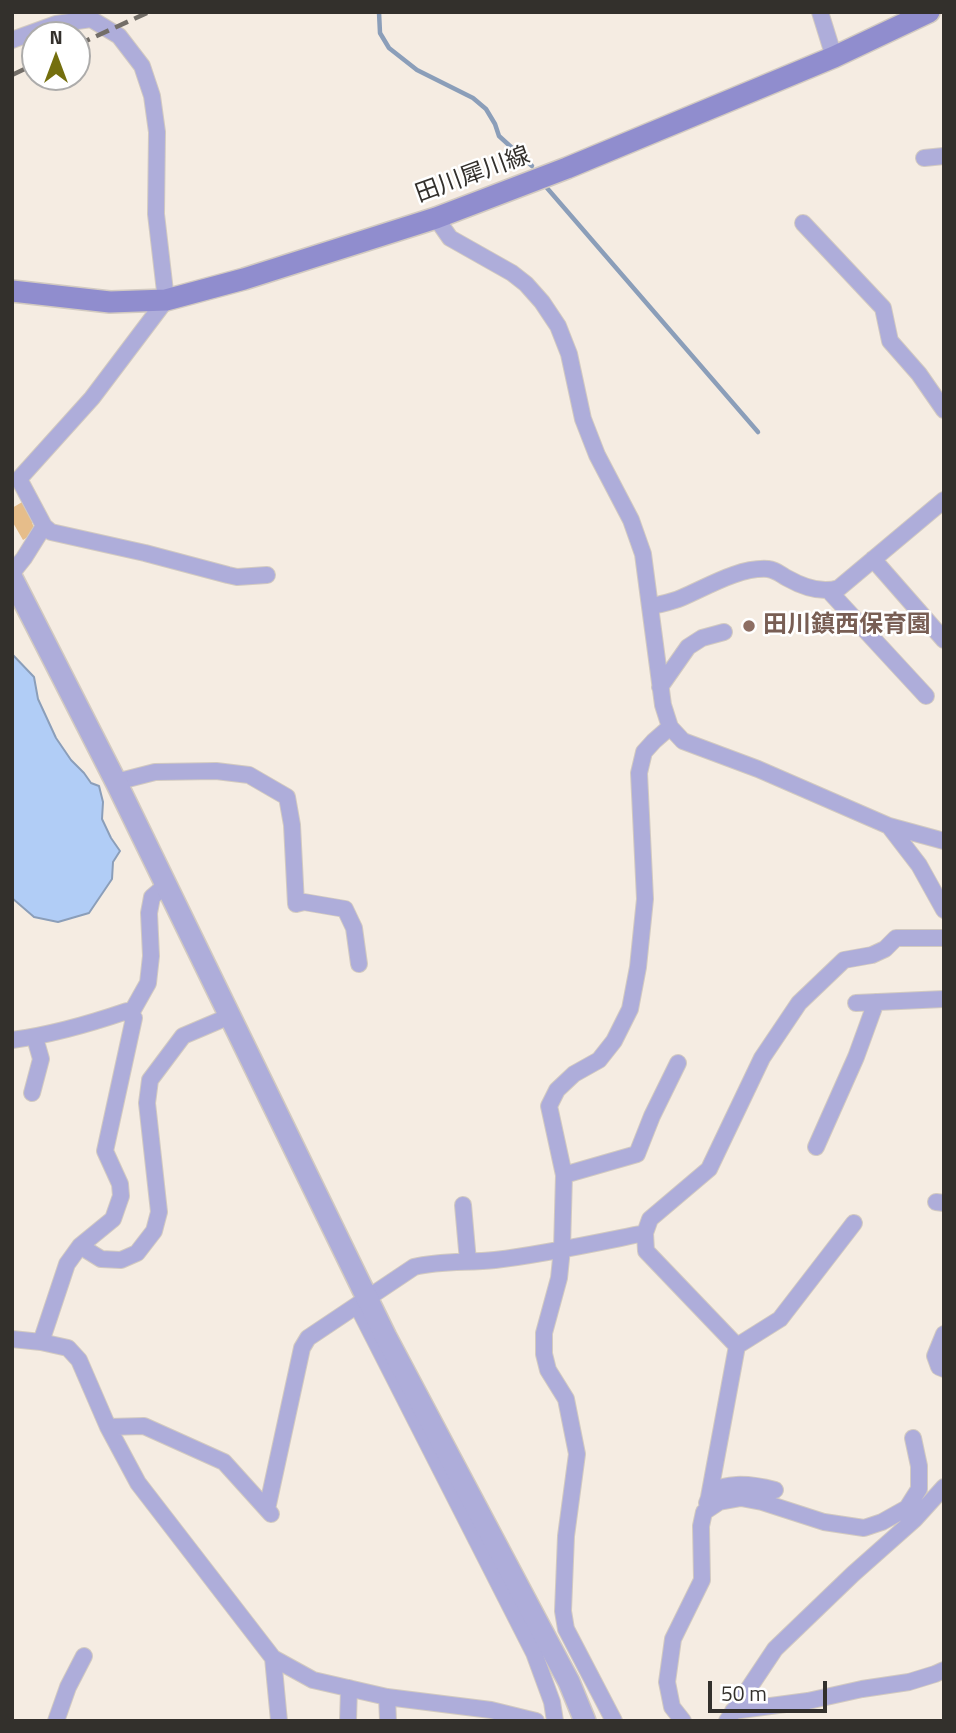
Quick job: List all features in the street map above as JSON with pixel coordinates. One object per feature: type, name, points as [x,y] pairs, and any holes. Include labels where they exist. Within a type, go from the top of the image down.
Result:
[{"type":"main road","name":"田川犀川線","points":[[12,291],[110,302],[166,300],[244,279],[436,218],[568,168],[834,57],[929,12]]},
{"type":"street","points":[[820,12],[834,57]]},
{"type":"street","points":[[12,40],[56,24],[91,19],[119,36],[142,66],[152,96],[157,132],[156,214],[166,300],[92,398],[19,480],[44,526],[51,532],[237,577],[267,575]]},
{"type":"street","points":[[924,158],[944,156]]},
{"type":"street","points":[[436,218],[450,238],[512,273],[526,284],[558,326],[569,354],[583,419],[597,454],[631,520],[643,554],[660,687],[670,727],[683,741],[758,768],[889,826],[944,841]]},
{"type":"street","points":[[803,223],[883,307],[890,341],[943,406]]},
{"type":"street","points":[[650,607],[680,599],[751,570],[773,570],[790,580],[816,589],[829,591],[839,588],[944,500]]},
{"type":"street","points":[[44,526],[12,576],[117,782],[230,1016],[362,1301],[534,1653],[552,1702],[555,1721]]},
{"type":"street","points":[[873,559],[941,631]]},
{"type":"street","points":[[829,591],[926,696]]},
{"type":"street","points":[[660,687],[688,648],[702,638],[724,632]]},
{"type":"street","points":[[614,1721],[566,1629],[563,1611],[566,1536],[577,1454],[566,1399],[548,1370],[544,1354],[544,1333],[559,1278],[564,1175],[549,1106],[557,1090],[574,1074],[599,1060],[614,1041],[631,1009],[645,899],[639,774],[644,752],[670,727]]},
{"type":"street","points":[[117,782],[155,772],[216,771],[249,775],[287,797],[292,825],[296,904],[304,902],[345,909],[354,928],[359,964]]},
{"type":"street","points":[[889,826],[919,865],[944,911]]},
{"type":"street","points":[[130,1015],[148,983],[151,956],[149,913],[152,897],[166,884]]},
{"type":"street","points":[[737,1346],[646,1251],[645,1233],[650,1219],[709,1169],[762,1058],[799,1003],[844,960],[872,955],[885,949],[896,937],[944,938]]},
{"type":"street","points":[[856,1003],[944,999]]},
{"type":"street","points":[[816,1147],[856,1057],[876,1002]]},
{"type":"street","points":[[12,1040],[35,1038],[127,1011],[134,1018],[105,1151],[120,1184],[121,1196],[113,1219],[80,1246],[67,1264],[41,1342]]},
{"type":"street","points":[[80,1246],[101,1259],[121,1260],[137,1253],[155,1231],[159,1212],[146,1104],[150,1080],[183,1036],[230,1016]]},
{"type":"street","points":[[32,1093],[41,1059],[35,1038]]},
{"type":"street","points":[[564,1175],[637,1154],[678,1063]]},
{"type":"street","points":[[463,1205],[468,1261]]},
{"type":"street","points":[[683,1721],[672,1707],[667,1682],[673,1639],[702,1580],[701,1526],[737,1346],[780,1319],[854,1223]]},
{"type":"street","points":[[108,1427],[144,1426],[224,1462],[269,1512],[302,1348],[308,1338],[414,1267],[494,1260],[645,1233]]},
{"type":"street","points":[[362,1301],[386,1337],[569,1682],[585,1721]]},
{"type":"street","points":[[944,1334],[935,1356],[939,1367],[944,1368]]},
{"type":"street","points":[[12,1339],[68,1348],[79,1360],[108,1427],[138,1483],[273,1658],[313,1681],[387,1697],[491,1710],[536,1721]]},
{"type":"street","points":[[864,1528],[882,1522],[907,1508],[919,1489],[919,1466],[914,1438]]},
{"type":"street","points":[[706,1504],[721,1488],[738,1484],[775,1490]]},
{"type":"street","points":[[730,1716],[775,1650],[853,1574],[915,1519],[944,1487]]},
{"type":"street","points":[[706,1504],[741,1498],[824,1522],[864,1528],[894,1537]]},
{"type":"street","points":[[56,1721],[83,1656]]},
{"type":"street","points":[[273,1658],[279,1721]]},
{"type":"street","points":[[730,1716],[909,1682],[944,1670]]},
{"type":"street","points":[[348,1721],[349,1688]]},
{"type":"street","points":[[387,1697],[388,1721]]},
{"type":"water","points":[[12,654],[34,677],[38,699],[56,738],[91,783],[99,786],[103,802],[102,819],[120,851],[113,862],[112,879],[89,913],[58,922],[34,917],[12,898]]},
{"type":"building","points":[[24,501],[35,521],[32,523],[35,529],[34,533],[23,540],[12,521],[12,508]]},
{"type":"waterway","points":[[379,12],[380,33],[389,48],[417,70],[473,98],[486,109],[499,136],[532,166]]},
{"type":"waterway","points":[[547,188],[758,432]]},
{"type":"railway","points":[[91,39],[149,12]]},
{"type":"railway","points":[[12,75],[21,71]]},
{"type":"place","name":"田川鎮西保育園","points":[[749,626]]}]
